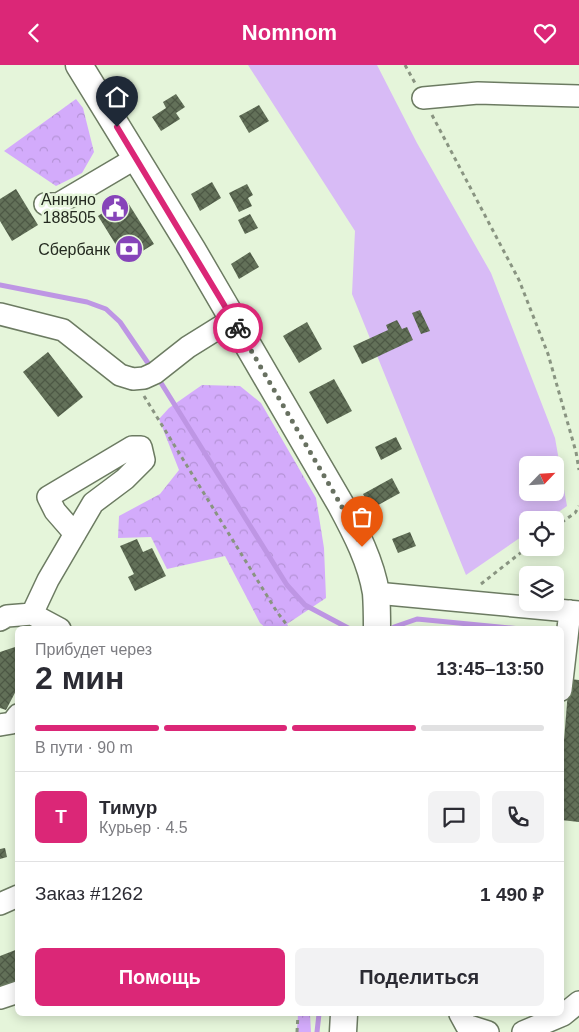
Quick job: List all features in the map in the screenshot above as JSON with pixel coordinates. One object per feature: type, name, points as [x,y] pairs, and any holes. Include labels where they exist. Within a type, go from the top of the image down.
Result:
[{"type":"main road","points":[[79,65],[233,319],[345,512],[367,560],[376,593],[377,626]]},
{"type":"main road","points":[[343,1032],[344,1016]]},
{"type":"street","points":[[423,98],[478,93],[579,95]]},
{"type":"street","points":[[45,204],[58,204],[136,158]]},
{"type":"street","points":[[0,314],[63,331],[120,375],[133,379],[144,378],[155,373],[188,347],[233,319]]},
{"type":"street","points":[[32,613],[48,580],[75,534],[93,503],[125,479],[144,460],[141,447],[132,447],[48,497],[55,511],[75,534]]},
{"type":"street","points":[[376,593],[574,612],[564,672]]},
{"type":"street","points":[[0,620],[7,616],[32,613],[55,626]]},
{"type":"street","points":[[0,725],[12,723],[15,719]]},
{"type":"street","points":[[0,904],[15,897]]},
{"type":"street","points":[[0,998],[15,993]]},
{"type":"street","points":[[564,1014],[579,1002]]},
{"type":"street","points":[[461,1016],[466,1025],[488,1032]]},
{"type":"street","points":[[523,1032],[561,1016]]},
{"type":"path","points":[[406,65],[519,280],[548,354],[576,452],[579,471]]},
{"type":"path","points":[[133,379],[277,612],[288,626]]},
{"type":"path","points":[[564,521],[575,513],[579,506]]},
{"type":"path","points":[[462,601],[493,573],[519,554]]},
{"type":"path","points":[[297,1032],[298,1016]]},
{"type":"green space","points":[[76,99],[83,108],[94,152],[82,173],[56,186],[4,151]]},
{"type":"green space","points":[[202,385],[240,386],[261,403],[316,498],[324,548],[326,598],[287,624],[288,626],[264,626],[260,623],[225,556],[167,569],[151,537],[118,538],[119,516],[160,494],[179,470],[159,419],[169,408]]},
{"type":"green space","points":[[298,1016],[310,1016],[311,1032],[297,1032]]},
{"type":"shaded area","points":[[248,65],[377,65],[417,143],[491,273],[555,438],[558,456],[519,456],[519,501],[564,501],[564,489],[567,506],[560,511],[519,511],[519,539],[466,575],[352,294],[355,231]]},
{"type":"building","points":[[176,94],[185,107],[176,113],[180,119],[161,131],[152,117],[166,108],[163,102]]},
{"type":"building","points":[[259,105],[269,121],[249,133],[239,116]]},
{"type":"building","points":[[212,182],[221,198],[200,211],[191,194]]},
{"type":"building","points":[[247,184],[253,195],[248,198],[252,206],[239,212],[229,193]]},
{"type":"building","points":[[16,189],[38,225],[12,241],[0,221],[0,199]]},
{"type":"building","points":[[125,198],[154,244],[126,261],[98,216]]},
{"type":"building","points":[[250,214],[258,228],[245,234],[238,220]]},
{"type":"building","points":[[250,252],[259,267],[239,279],[231,264]]},
{"type":"building","points":[[420,310],[430,331],[421,334],[412,313]]},
{"type":"building","points":[[397,320],[402,329],[407,327],[413,340],[362,364],[353,346],[388,330],[386,325]]},
{"type":"building","points":[[307,322],[322,349],[299,363],[283,336]]},
{"type":"building","points":[[48,352],[83,397],[58,417],[23,372]]},
{"type":"building","points":[[334,379],[352,411],[327,424],[309,392]]},
{"type":"building","points":[[396,437],[402,449],[381,460],[375,447]]},
{"type":"building","points":[[392,478],[400,493],[371,509],[363,494]]},
{"type":"building","points":[[410,532],[416,546],[398,553],[392,539]]},
{"type":"building","points":[[137,539],[143,552],[152,548],[166,576],[135,591],[128,577],[134,574],[120,546]]},
{"type":"building","points":[[15,647],[15,693],[6,710],[0,708],[0,652]]},
{"type":"building","points":[[569,679],[579,680],[579,822],[564,820],[564,740]]},
{"type":"building","points":[[5,848],[7,857],[0,859],[0,849]]},
{"type":"building","points":[[15,950],[15,983],[0,989],[0,956]]},
{"type":"waterway","points":[[0,285],[87,302],[106,309],[120,322],[152,369]]},
{"type":"waterway","points":[[158,378],[287,585],[305,605],[344,626]]},
{"type":"waterway","points":[[397,626],[417,619],[490,626]]},
{"type":"waterway","points":[[317,1032],[319,1016]]},
{"type":"way so far","points":[[238,328],[341,505],[362,547]]},
{"type":"place","name":"Аннино 188505","points":[[115,208]]},
{"type":"place","name":"Сбербанк","points":[[129,249]]},
{"type":"route","points":[[117,127],[238,328]]}]
